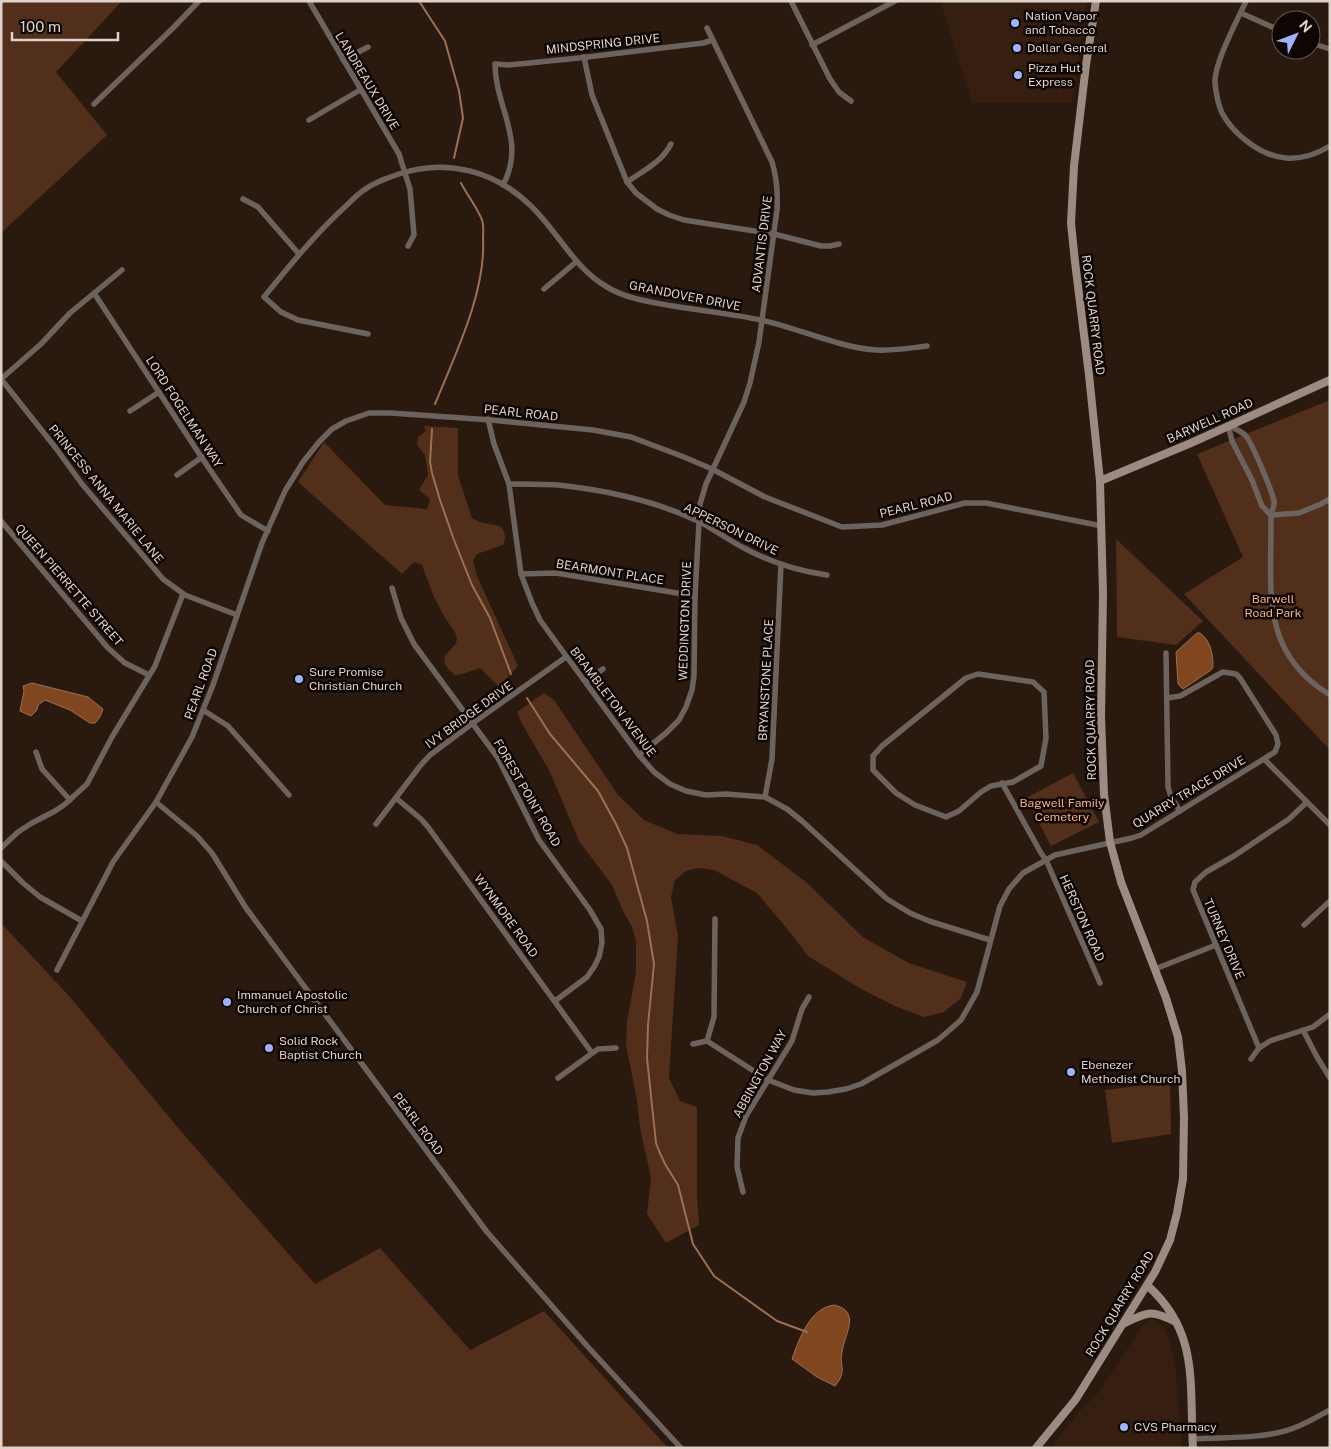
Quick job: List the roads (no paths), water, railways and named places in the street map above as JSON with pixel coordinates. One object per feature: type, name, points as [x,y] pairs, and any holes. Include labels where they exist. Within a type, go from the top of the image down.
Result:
[{"type":"main road","name":"ROCK QUARRY ROAD","points":[[1036,1448],[1076,1398],[1148,1286],[1165,1253],[1177,1213],[1183,1179],[1184,1117],[1178,1037],[1171,1012],[1128,902],[1110,842],[1104,794],[1101,717],[1103,594],[1100,481],[1071,223],[1074,166],[1096,1]]},
{"type":"main road","name":"BARWELL ROAD","points":[[1100,481],[1191,443],[1330,380]]},
{"type":"main road","points":[[1148,1286],[1164,1303],[1176,1322],[1187,1350],[1192,1388],[1193,1444]]},
{"type":"main road","points":[[1123,1324],[1145,1314],[1153,1313],[1176,1322]]},
{"type":"street","points":[[94,104],[199,1]]},
{"type":"street","name":"LANDREAUX DRIVE","points":[[309,1],[399,154],[410,189],[414,235],[408,246]]},
{"type":"street","points":[[791,1],[830,78],[839,92],[850,101]]},
{"type":"street","points":[[1246,1],[1217,69],[1215,82],[1222,112],[1229,123],[1245,139],[1259,150],[1270,155],[1286,158],[1313,155],[1330,146]]},
{"type":"street","points":[[812,45],[894,2]]},
{"type":"street","points":[[1241,13],[1271,26]]},
{"type":"street","name":"ADVANTIS DRIVE","points":[[707,28],[772,162],[777,178],[778,192],[774,234],[754,368],[744,402],[712,469]]},
{"type":"street","name":"MINDSPRING DRIVE","points":[[503,185],[512,166],[512,146],[508,122],[495,75],[495,64],[509,65],[584,57],[703,43],[713,40]]},
{"type":"street","points":[[343,60],[368,47]]},
{"type":"street","points":[[584,57],[592,96],[627,182],[645,201],[668,215],[684,220],[774,234],[820,246],[839,244]]},
{"type":"street","points":[[309,120],[360,90]]},
{"type":"street","points":[[627,182],[660,160],[671,144]]},
{"type":"street","name":"GRANDOVER DRIVE","points":[[368,334],[298,320],[281,312],[264,297],[299,254],[334,216],[364,190],[383,179],[405,172],[426,168],[448,168],[467,170],[488,177],[516,193],[542,218],[576,262],[591,277],[624,296],[646,302],[762,320],[859,348],[902,350],[927,346]]},
{"type":"street","points":[[243,199],[258,207],[299,254]]},
{"type":"street","points":[[544,289],[576,262]]},
{"type":"street","points":[[1,379],[34,351],[70,313],[122,270]]},
{"type":"street","name":"LORD FOGELMAN WAY","points":[[94,293],[241,515],[268,531]]},
{"type":"street","name":"PRINCESS ANNA MARIE LANE","points":[[1,379],[82,484],[169,585],[183,594],[237,615]]},
{"type":"street","points":[[130,411],[159,392]]},
{"type":"street","name":"PEARL ROAD","points":[[57,970],[113,862],[156,802],[192,737],[262,543],[285,491],[303,462],[320,442],[332,429],[346,421],[369,413],[391,412],[593,430],[631,437],[712,469],[765,497],[842,527],[882,525],[965,503],[986,503],[1102,526]]},
{"type":"street","name":"BRAMBLETON AVENUE","points":[[488,420],[508,484],[521,574],[540,620],[639,755],[654,772],[670,784],[686,791],[706,795],[726,794],[764,797],[787,809],[802,821],[886,899],[910,913],[929,921],[990,940]]},
{"type":"street","points":[[1228,425],[1232,441],[1252,480],[1262,506],[1271,515],[1299,514],[1330,499]]},
{"type":"street","points":[[1228,425],[1245,435],[1266,478],[1275,502],[1271,515],[1270,592],[1274,620],[1279,636],[1287,654],[1301,672],[1330,695]]},
{"type":"street","points":[[177,474],[202,458]]},
{"type":"street","name":"WEDDINGTON DRIVE","points":[[639,755],[679,720],[692,690],[698,522],[704,490],[712,469]]},
{"type":"street","name":"APPERSON DRIVE","points":[[508,484],[558,486],[614,494],[664,508],[698,522],[745,549],[781,564],[806,572],[827,575]]},
{"type":"street","name":"QUEEN PIERRETTE STREET","points":[[1,521],[108,648],[125,663],[149,676]]},
{"type":"street","name":"BRYANSTONE PLACE","points":[[764,797],[772,759],[781,564]]},
{"type":"street","name":"BEARMONT PLACE","points":[[521,574],[556,573],[695,596]]},
{"type":"street","name":"FOREST POINT ROAD","points":[[392,588],[402,618],[414,644],[498,758],[539,840],[590,910],[601,929],[602,943],[594,968],[587,977],[555,1001]]},
{"type":"street","points":[[1,848],[18,832],[55,812],[87,784],[112,737],[149,676],[183,594]]},
{"type":"street","points":[[1166,653],[1168,787],[1180,811]]},
{"type":"street","name":"IVY BRIDGE DRIVE","points":[[376,824],[430,755],[566,657]]},
{"type":"street","points":[[586,682],[603,668]]},
{"type":"street","name":"QUARRY TRACE DRIVE","points":[[707,1041],[768,1080],[794,1090],[813,1093],[846,1089],[861,1084],[938,1040],[961,1020],[970,1007],[1000,906],[1009,889],[1023,873],[1055,855],[1132,838],[1141,834],[1275,752],[1278,744],[1276,735],[1236,674],[1223,672],[1180,696],[1167,698]]},
{"type":"street","points":[[978,674],[1033,682],[1044,692],[1046,738],[1041,766],[1013,782],[1002,783],[991,786],[981,792],[960,811],[946,817],[915,805],[896,793],[873,770],[873,756],[882,746],[966,678],[978,674]]},
{"type":"street","points":[[203,710],[228,726],[289,795]]},
{"type":"street","points":[[36,752],[42,769],[70,800]]},
{"type":"street","points":[[1264,759],[1330,825]]},
{"type":"street","name":"HERSTON ROAD","points":[[1002,783],[1046,860],[1100,983]]},
{"type":"street","name":"WYNMORE ROAD","points":[[396,798],[421,819],[428,828],[592,1053]]},
{"type":"street","name":"PEARL ROAD","points":[[156,802],[197,836],[212,853],[246,908],[487,1232],[588,1347],[681,1448]]},
{"type":"street","name":"TURNEY DRIVE","points":[[1260,1048],[1193,890],[1195,882],[1206,872],[1234,856],[1289,819],[1307,802]]},
{"type":"street","points":[[1,861],[40,897],[82,921]]},
{"type":"street","points":[[1304,925],[1330,901]]},
{"type":"street","points":[[694,1044],[707,1041],[714,1017],[715,919]]},
{"type":"street","points":[[1155,969],[1216,945]]},
{"type":"street","name":"ABBINGTON WAY","points":[[744,1192],[737,1167],[738,1138],[746,1116],[792,1041],[802,1009],[809,997]]},
{"type":"street","points":[[1251,1059],[1260,1048],[1270,1041],[1312,1027],[1330,1014]]},
{"type":"street","points":[[1303,1030],[1317,1058],[1330,1078]]},
{"type":"street","points":[[558,1078],[598,1049],[616,1048]]},
{"type":"street","points":[[1193,1444],[1285,1431],[1308,1423],[1330,1410]]},
{"type":"waterway","points":[[419,1],[445,41],[459,91],[463,118],[454,158]]},
{"type":"waterway","points":[[435,404],[468,323],[480,280],[483,259],[483,222],[461,183]]},
{"type":"waterway","points":[[432,429],[430,462],[440,500],[472,585],[490,618],[511,674]]},
{"type":"waterway","points":[[527,698],[550,734],[598,791],[627,848],[647,921],[654,964],[647,1058],[656,1143],[665,1164],[678,1185],[693,1244],[714,1276],[777,1321],[807,1332]]},
{"type":"place","name":"Nation Vapor and Tobacco","points":[[1015,23]]},
{"type":"place","name":"Dollar General","points":[[1017,48]]},
{"type":"place","name":"Pizza Hut Express","points":[[1018,75]]},
{"type":"place","name":"Sure Promise Christian Church","points":[[299,679]]},
{"type":"place","name":"Immanuel Apostolic Church of Christ","points":[[227,1002]]},
{"type":"place","name":"Solid Rock Baptist Church","points":[[269,1048]]},
{"type":"place","name":"Ebenezer Methodist Church","points":[[1071,1072]]},
{"type":"place","name":"CVS Pharmacy","points":[[1124,1427]]},
{"type":"park label","name":"Barwell Road Park","points":[[1273,606]]},
{"type":"park label","name":"Bagwell Family Cemetery","points":[[1062,810]]}]
